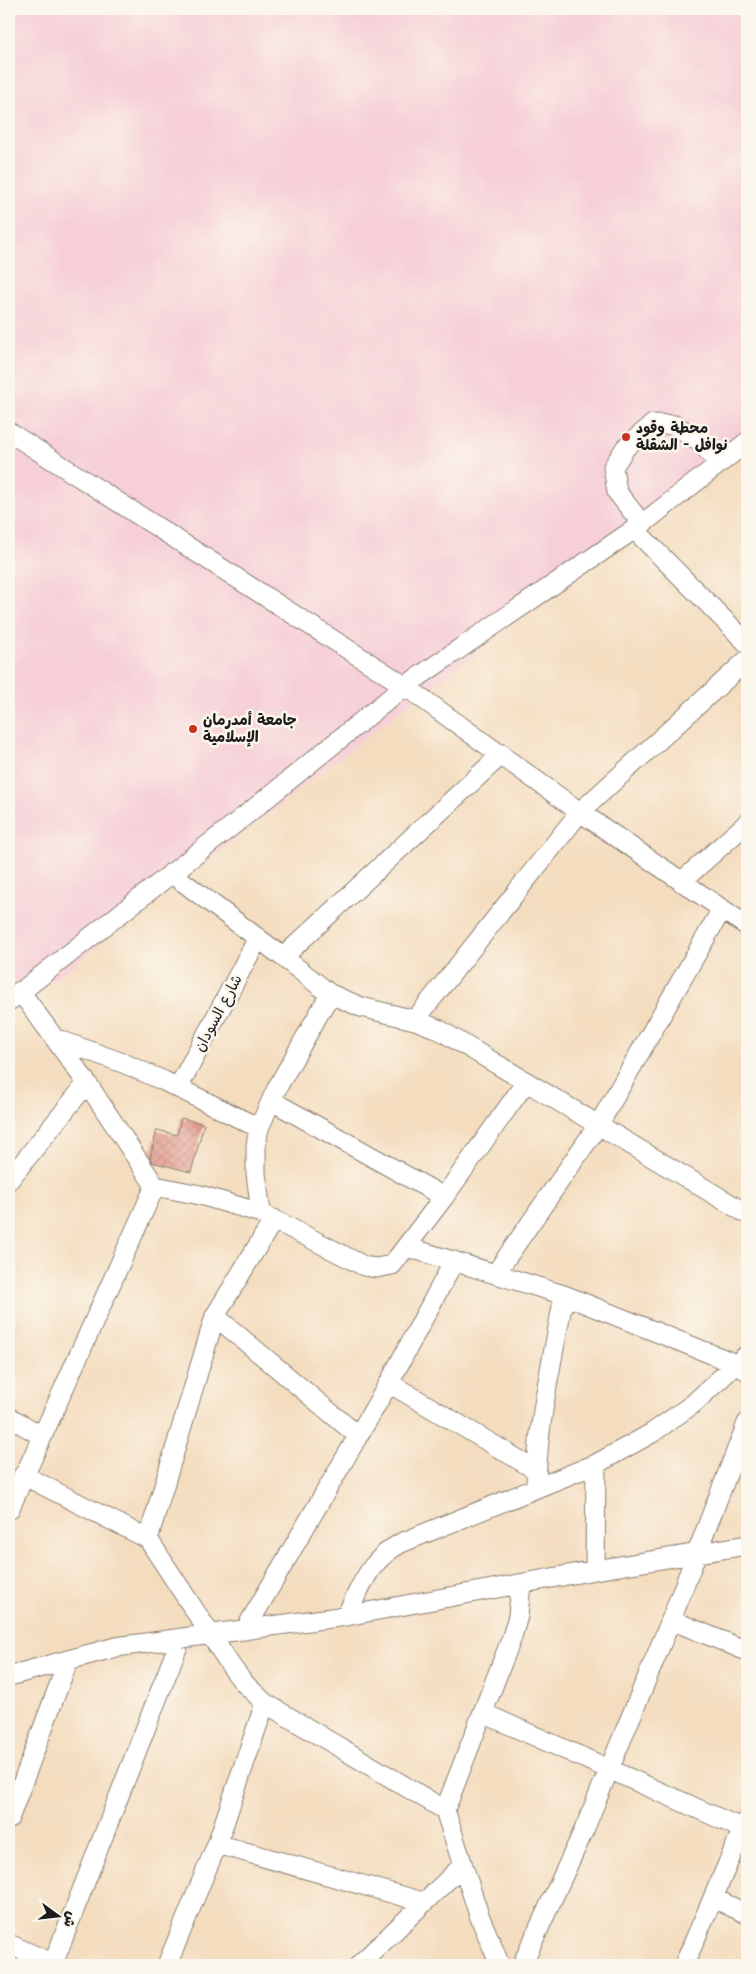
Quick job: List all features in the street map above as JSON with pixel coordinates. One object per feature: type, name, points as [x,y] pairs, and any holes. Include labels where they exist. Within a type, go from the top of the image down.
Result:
[{"type":"street","points":[[720,463],[698,440],[675,425],[653,424],[626,448],[613,467],[617,492],[638,527],[747,643]]},
{"type":"street","points":[[9,432],[405,686],[580,812],[747,926]]},
{"type":"street","points":[[526,1082],[444,1197],[392,1265],[376,1268],[364,1266],[268,1216],[200,1194],[156,1186],[87,1083],[54,1038],[15,996],[405,686],[638,527],[747,442]]},
{"type":"street","points":[[415,1020],[580,812],[747,660]]},
{"type":"street","points":[[283,957],[502,754]]},
{"type":"street","points":[[680,882],[747,823]]},
{"type":"street","points":[[171,873],[330,994],[361,1007],[415,1020],[438,1029],[746,1210]]},
{"type":"street","points":[[496,1273],[599,1124],[722,909]]},
{"type":"street","name":"شارع السودان","points":[[178,1088],[258,938]]},
{"type":"street","points":[[148,1539],[215,1316],[268,1216],[256,1173],[256,1145],[259,1128],[330,994]]},
{"type":"street","points":[[54,1038],[123,1063],[259,1128]]},
{"type":"street","points":[[9,1180],[87,1083]]},
{"type":"street","points":[[272,1101],[444,1197]]},
{"type":"street","points":[[9,1510],[23,1475],[156,1186]]},
{"type":"street","points":[[346,1616],[376,1560],[389,1550],[536,1479],[596,1464],[659,1428],[693,1404],[743,1363],[564,1295],[407,1247]]},
{"type":"street","points":[[245,1630],[388,1383],[454,1261]]},
{"type":"street","points":[[536,1479],[547,1390],[564,1295]]},
{"type":"street","points":[[215,1316],[357,1435]]},
{"type":"street","points":[[388,1383],[536,1479]]},
{"type":"street","points":[[9,1417],[42,1436]]},
{"type":"street","points":[[522,1965],[584,1830],[699,1553],[747,1423]]},
{"type":"street","points":[[595,1570],[596,1464]]},
{"type":"street","points":[[23,1475],[148,1539],[243,1682],[265,1703],[445,1810]]},
{"type":"street","points":[[9,1676],[116,1647],[211,1636],[346,1616],[595,1570],[747,1545]]},
{"type":"street","points":[[500,1965],[479,1915],[445,1810],[518,1616],[521,1584]]},
{"type":"street","points":[[671,1620],[747,1652]]},
{"type":"street","points":[[9,1944],[55,1964],[181,1638]]},
{"type":"street","points":[[9,1819],[68,1661]]},
{"type":"street","points":[[167,1965],[217,1844],[265,1703]]},
{"type":"street","points":[[483,1713],[609,1769],[745,1824],[684,1965]]},
{"type":"street","points":[[217,1844],[423,1902]]},
{"type":"street","points":[[359,1965],[462,1866]]},
{"type":"street","points":[[713,1898],[747,1914]]},
{"type":"shaded area","name":"جامعة أمدرمان الإسلامية","points":[[9,9],[747,9],[747,442],[9,1015]]},
{"type":"building","points":[[181,1118],[204,1124],[191,1172],[152,1162],[150,1158],[157,1130],[177,1135]]},
{"type":"place","name":"محطة وقود نوافل - الشقلة","points":[[626,437]]},
{"type":"place","name":"جامعة أمدرمان الإسلامية","points":[[193,729]]}]
